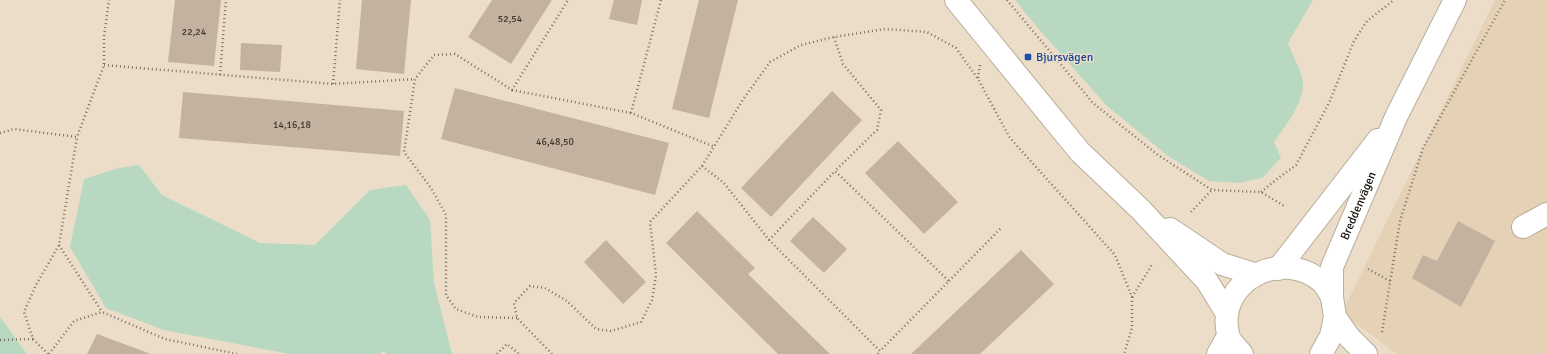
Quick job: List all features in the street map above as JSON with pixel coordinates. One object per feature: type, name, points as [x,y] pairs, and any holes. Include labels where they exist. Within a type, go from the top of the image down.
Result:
[{"type":"street","points":[[956,0],[1080,152],[1141,210],[1206,281],[1226,312]]},
{"type":"street","name":"Breddenvägen","points":[[1321,354],[1331,336],[1334,307],[1332,267],[1396,117],[1455,0]]},
{"type":"street","name":"Breddenvägen","points":[[1278,269],[1396,117]]},
{"type":"street","points":[[1141,210],[1222,264],[1254,274]]},
{"type":"street","points":[[1523,227],[1547,214]]},
{"type":"street","points":[[1242,354],[1223,345],[1226,312],[1241,285],[1254,274],[1278,269],[1293,268],[1307,272],[1322,283],[1349,337],[1366,354]]},
{"type":"path","points":[[102,312],[74,321],[49,354],[33,339],[24,312],[36,286],[59,245],[77,137],[104,65],[104,37],[109,0]]},
{"type":"path","points":[[220,76],[226,0]]},
{"type":"path","points":[[333,84],[340,0]]},
{"type":"path","points":[[512,90],[568,0]]},
{"type":"path","points":[[631,113],[661,0]]},
{"type":"path","points":[[1007,0],[1093,103],[1158,155],[1212,190],[1261,192],[1286,208]]},
{"type":"path","points":[[1261,192],[1296,165],[1329,103],[1354,41],[1367,21],[1394,0]]},
{"type":"path","points":[[1382,332],[1400,221],[1423,148],[1505,0]]},
{"type":"path","points":[[552,354],[516,318],[514,303],[530,286],[546,288],[567,301],[596,329],[611,331],[641,322],[652,300],[656,275],[650,222],[702,166],[744,98],[770,62],[801,45],[834,37],[885,29],[927,32],[956,48],[978,79],[1010,138],[1115,255],[1132,297],[1132,328],[1124,354]]},
{"type":"path","points":[[769,240],[835,170],[877,130],[881,110],[843,64],[834,37]]},
{"type":"path","points":[[516,318],[478,317],[456,309],[446,295],[446,215],[431,188],[404,152],[415,79],[434,55],[455,54],[512,90],[631,113],[715,147]]},
{"type":"path","points":[[104,65],[220,76],[333,84],[415,79]]},
{"type":"path","points":[[0,133],[14,129],[77,137]]},
{"type":"path","points":[[702,166],[724,183],[769,240],[879,352],[1002,227]]},
{"type":"path","points":[[835,170],[949,281]]},
{"type":"path","points":[[1191,212],[1212,190]]},
{"type":"path","points":[[59,245],[102,312],[165,339],[237,354]]},
{"type":"path","points":[[1132,297],[1152,263]]},
{"type":"path","points":[[1368,269],[1390,281]]},
{"type":"path","points":[[0,340],[33,339]]},
{"type":"path","points":[[497,354],[507,344],[519,354]]},
{"type":"shaded area","points":[[1495,0],[1547,0],[1547,354],[1397,354],[1342,313]]},
{"type":"green space","points":[[1015,0],[1313,0],[1288,43],[1301,74],[1303,86],[1299,103],[1274,142],[1281,158],[1262,178],[1239,183],[1209,181],[1168,156],[1107,106]]},
{"type":"green space","points":[[139,165],[162,195],[260,243],[315,245],[370,190],[406,185],[430,220],[434,283],[452,354],[387,354],[383,351],[380,354],[290,354],[164,330],[106,308],[70,247],[84,179],[119,168]]},
{"type":"green space","points":[[0,317],[27,354],[0,354]]},
{"type":"building","points":[[175,0],[221,0],[214,66],[168,62]]},
{"type":"building","points":[[362,0],[411,0],[404,74],[356,69]]},
{"type":"building","points":[[492,0],[552,0],[511,64],[468,37]]},
{"type":"building","points":[[614,0],[642,0],[637,25],[609,19]]},
{"type":"building","points":[[699,0],[738,0],[709,118],[672,109]]},
{"type":"building","points":[[241,43],[282,45],[280,72],[240,70]]},
{"type":"building","points":[[455,88],[669,143],[655,195],[441,139]]},
{"type":"building","points":[[832,91],[862,120],[771,217],[741,188]]},
{"type":"building","points":[[183,92],[404,111],[400,156],[179,138]]},
{"type":"building","points":[[898,141],[958,202],[924,234],[865,173]]},
{"type":"building","points":[[697,211],[755,268],[748,274],[830,354],[778,354],[666,243]]},
{"type":"building","points":[[813,217],[847,249],[824,273],[790,241]]},
{"type":"building","points":[[1458,221],[1495,241],[1461,307],[1412,278],[1423,255],[1437,261]]},
{"type":"building","points":[[606,240],[646,282],[623,304],[584,262]]},
{"type":"building","points":[[1021,250],[1054,284],[980,354],[911,354]]},
{"type":"building","points":[[97,334],[151,354],[87,354]]},
{"type":"place","name":"Bjursvägen","points":[[1028,57]]}]
